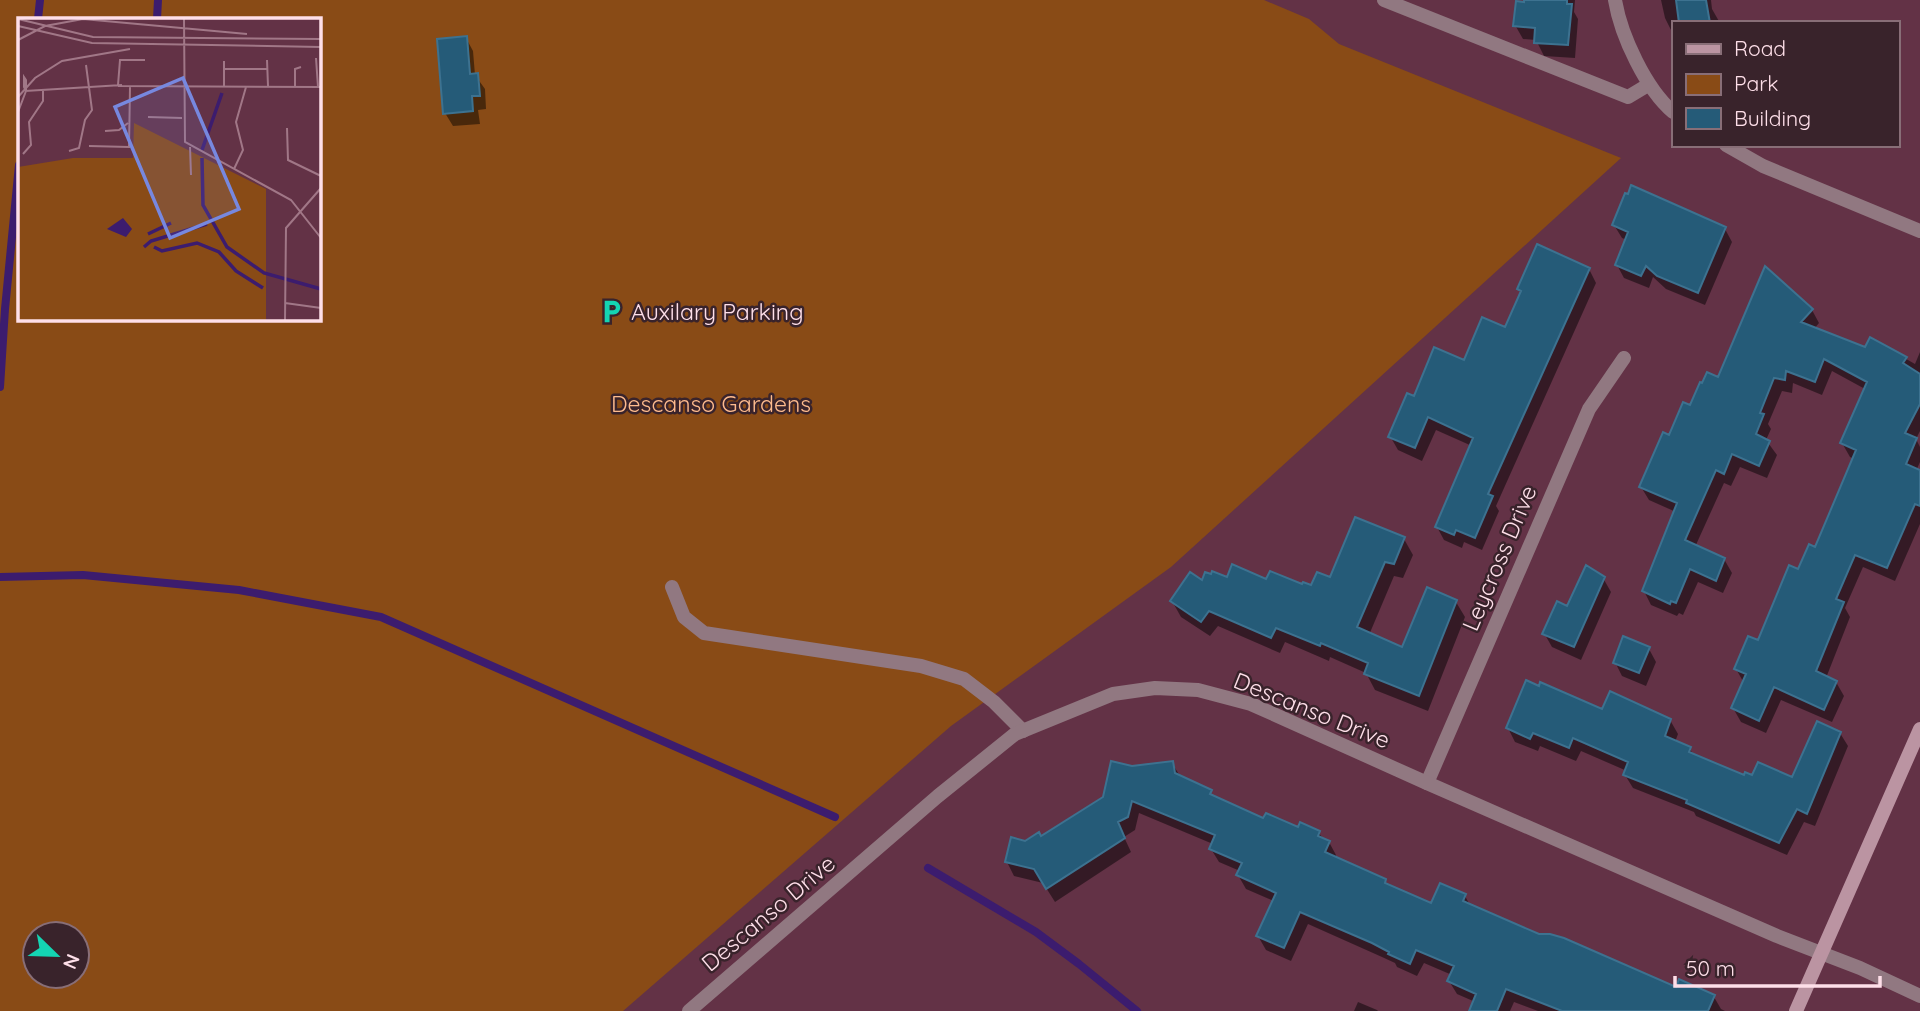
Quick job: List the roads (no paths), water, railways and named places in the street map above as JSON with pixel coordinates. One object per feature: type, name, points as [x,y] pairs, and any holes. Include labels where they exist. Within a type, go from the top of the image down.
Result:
[{"type":"main road","points":[[1796,1011],[1920,729]]},
{"type":"street","points":[[1384,0],[1628,97],[1648,85]]},
{"type":"street","points":[[1615,0],[1623,28],[1648,85],[1672,111]]},
{"type":"street","points":[[1730,147],[1763,166],[1920,231]]},
{"type":"street","name":"Leycross Drive","points":[[1427,783],[1589,409],[1624,358]]},
{"type":"street","points":[[672,587],[684,617],[704,633],[920,666],[953,676],[964,680],[994,702],[1023,731]]},
{"type":"street","name":"Descanso Drive","points":[[689,1011],[938,796],[1015,734],[1113,694],[1155,688],[1198,691],[1251,704],[1920,996]]},
{"type":"waterway","points":[[38,18],[40,0]]},
{"type":"waterway","points":[[157,18],[158,0]]},
{"type":"waterway","points":[[0,387],[18,175]]},
{"type":"waterway","points":[[0,577],[83,575],[239,590],[381,617],[835,817]]},
{"type":"waterway","points":[[928,868],[1036,932],[1137,1011]]},
{"type":"place","name":"Auxilary Parking","points":[[611,311]]},
{"type":"park label","name":"Descanso Gardens","points":[[711,403]]}]
